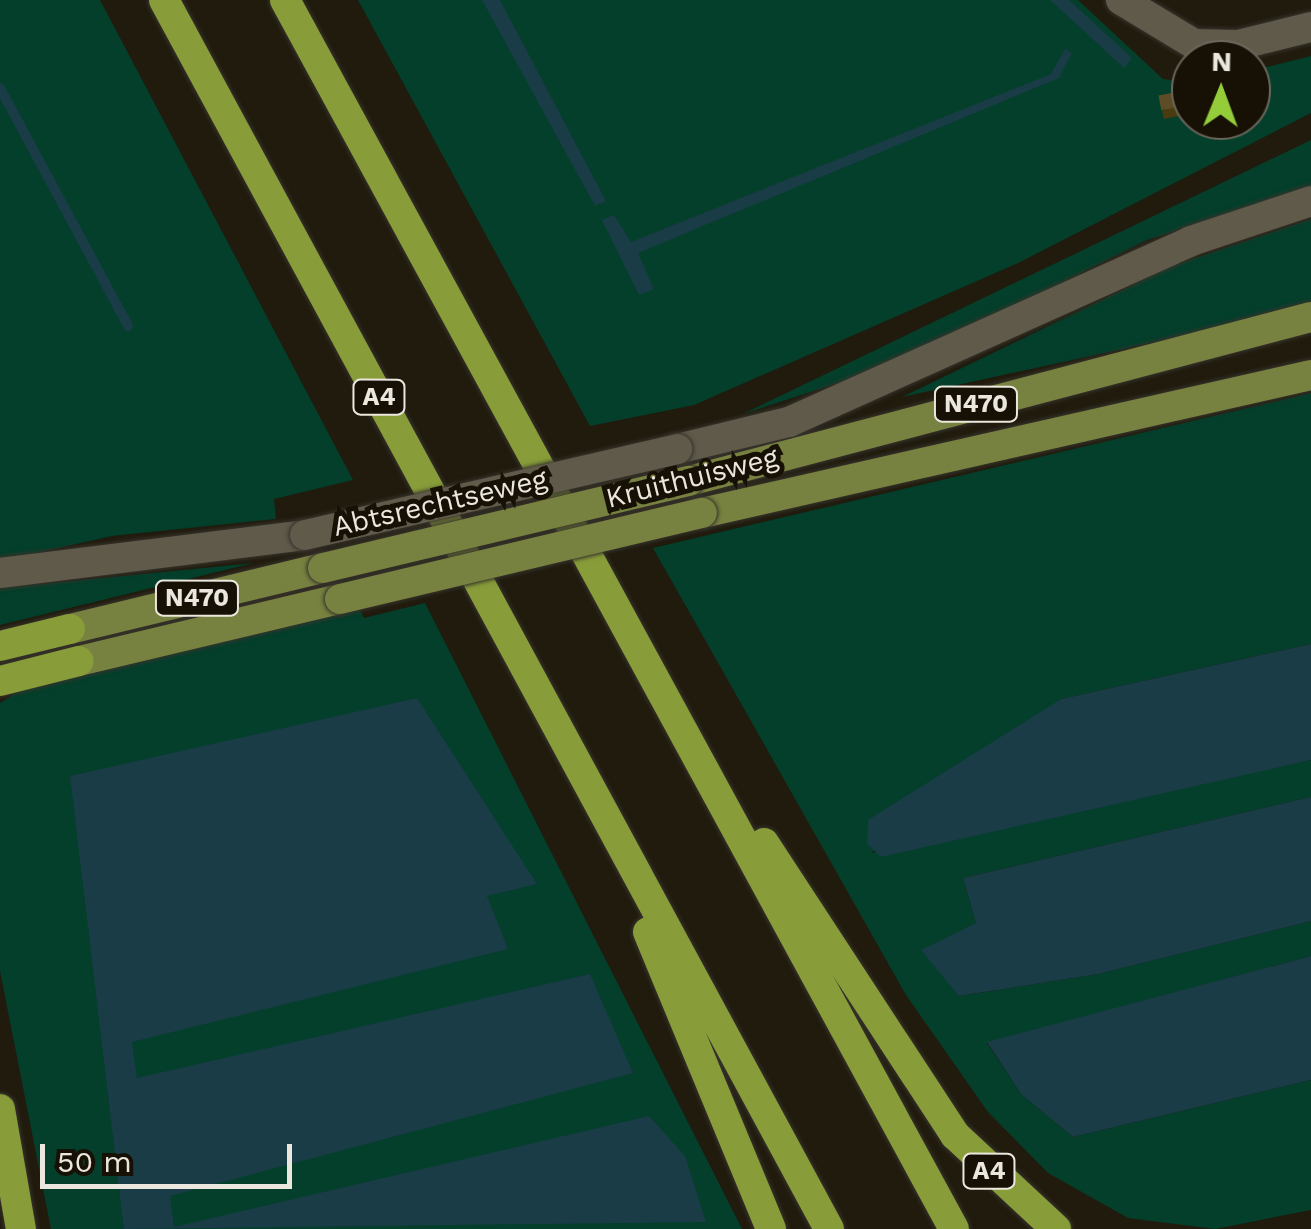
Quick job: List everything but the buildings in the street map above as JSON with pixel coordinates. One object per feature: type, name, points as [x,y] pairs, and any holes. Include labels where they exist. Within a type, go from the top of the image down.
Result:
[{"type":"highway","name":"A4","points":[[164,0],[828,1229]]},
{"type":"highway","name":"A4","points":[[285,0],[954,1229]]},
{"type":"highway","points":[[0,646],[70,629]]},
{"type":"highway","name":"A4","points":[[628,630],[932,1103],[998,1182],[1056,1229]]},
{"type":"highway","points":[[0,681],[78,661]]},
{"type":"highway","name":"A4","points":[[593,795],[771,1229]]},
{"type":"highway","points":[[0,1109],[22,1229]]},
{"type":"main road","name":"Kruithuisweg","points":[[70,629],[689,480],[1311,316]]},
{"type":"main road","name":"Kruithuisweg","points":[[78,661],[1311,375]]},
{"type":"street","points":[[1122,0],[1194,44],[1238,45],[1311,27]]},
{"type":"street","name":"Abtsrechtseweg","points":[[0,573],[305,535],[789,422],[1190,241],[1311,201]]},
{"type":"green space","points":[[0,0],[100,0],[353,480],[274,499],[276,519],[112,536],[0,561]]},
{"type":"green space","points":[[358,0],[1078,0],[1163,79],[1171,80],[1171,140],[1258,140],[1020,262],[694,405],[590,426]]},
{"type":"green space","points":[[1311,56],[1311,113],[1271,133],[1271,66]]},
{"type":"green space","points":[[1311,140],[1311,187],[1147,240],[900,363],[743,414]]},
{"type":"green space","points":[[1311,219],[1311,308],[902,397],[1172,266]]},
{"type":"green space","points":[[1311,393],[1311,644],[1061,699],[871,853],[1311,760],[1311,797],[963,878],[976,923],[922,950],[960,996],[1098,974],[1311,921],[1311,956],[987,1043],[1021,1094],[1073,1137],[1311,1080],[1311,1210],[1215,1229],[1128,1218],[1048,1173],[988,1112],[906,995],[653,548]]},
{"type":"green space","points":[[254,563],[0,625],[0,588]]},
{"type":"green space","points":[[425,603],[742,1229],[51,1229],[0,971],[0,703],[33,682],[359,609],[364,618]]},
{"type":"water","points":[[482,0],[500,0],[606,201],[595,206]]},
{"type":"water","points":[[1050,0],[1069,0],[1132,58],[1124,68]]},
{"type":"water","points":[[1065,49],[1072,53],[1059,78],[638,253],[654,289],[639,295],[602,220],[614,215],[631,242],[1051,74]]},
{"type":"water","points":[[1311,644],[1311,760],[881,857],[867,844],[868,820],[1061,699]]},
{"type":"water","points":[[417,698],[537,884],[487,896],[508,949],[132,1042],[137,1078],[590,974],[633,1073],[170,1196],[174,1227],[649,1116],[685,1156],[706,1222],[124,1229],[70,776]]},
{"type":"water","points":[[1311,797],[1311,921],[1098,974],[959,996],[921,950],[976,923],[963,878]]},
{"type":"water","points":[[1311,956],[1311,1080],[1073,1137],[1021,1094],[987,1042]]},
{"type":"waterway","points":[[0,88],[128,326]]}]
